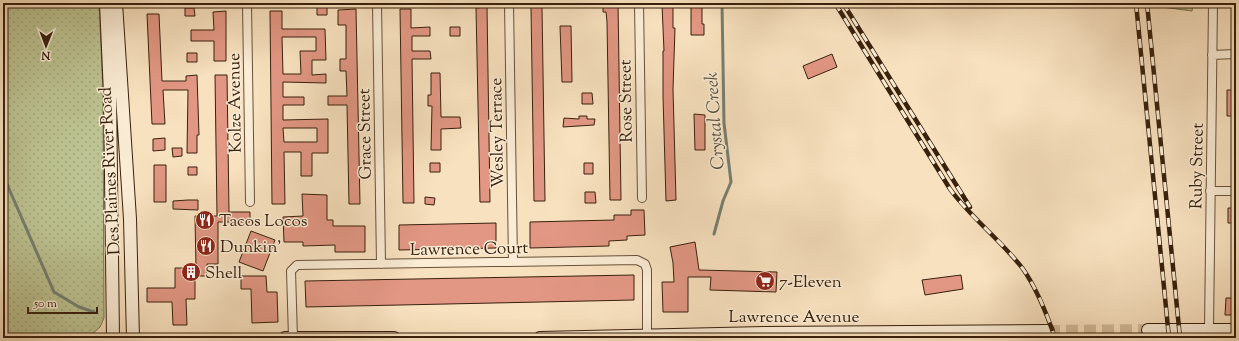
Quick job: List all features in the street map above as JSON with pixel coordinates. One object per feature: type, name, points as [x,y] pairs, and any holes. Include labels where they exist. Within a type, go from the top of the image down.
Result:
[{"type":"main road","name":"Des Plaines River Road","points":[[106,3],[110,94],[113,338]]},
{"type":"main road","name":"Des Plaines River Road","points":[[116,3],[130,234],[133,338]]},
{"type":"main road","points":[[1148,330],[1236,330]]},
{"type":"main road","name":"Lawrence Avenue","points":[[540,338],[647,335],[919,336],[1048,331]]},
{"type":"main road","points":[[285,338],[394,338]]},
{"type":"street","name":"Kolze Avenue","points":[[247,3],[250,202]]},
{"type":"street","name":"Grace Street","points":[[378,3],[381,264]]},
{"type":"street","name":"Wesley Terrace","points":[[509,3],[513,262]]},
{"type":"street","name":"Rose Street","points":[[639,3],[642,198]]},
{"type":"street","name":"Ruby Street","points":[[1208,330],[1213,3]]},
{"type":"street","points":[[1212,55],[1236,54]]},
{"type":"street","points":[[1210,191],[1236,191]]},
{"type":"street","name":"Lawrence Court","points":[[293,338],[291,271],[297,265],[637,260],[645,264],[647,275],[647,335]]},
{"type":"green space","points":[[3,3],[99,3],[103,91],[104,318],[100,327],[91,335],[3,338]]},
{"type":"green space","points":[[1161,3],[1193,3],[1192,11],[1162,7]]},
{"type":"building","points":[[603,3],[618,3],[621,200],[610,200],[607,22],[606,12],[603,12]]},
{"type":"building","points":[[691,3],[702,3],[702,24],[704,24],[704,35],[691,35]]},
{"type":"building","points":[[662,5],[673,5],[673,28],[675,28],[673,89],[676,200],[666,201],[663,96],[664,51]]},
{"type":"building","points":[[317,6],[327,6],[327,15],[317,15]]},
{"type":"building","points":[[487,7],[490,202],[480,202],[476,8]]},
{"type":"building","points":[[531,7],[542,7],[545,201],[534,201]]},
{"type":"building","points":[[185,8],[194,8],[195,16],[185,16]]},
{"type":"building","points":[[356,9],[360,204],[349,204],[347,105],[328,105],[328,96],[347,96],[346,71],[340,71],[340,59],[346,59],[346,25],[338,25],[338,10]]},
{"type":"building","points":[[400,9],[411,9],[411,28],[430,27],[430,36],[412,36],[412,51],[430,51],[431,59],[412,59],[414,203],[403,203]]},
{"type":"building","points":[[226,11],[226,61],[214,61],[214,41],[191,41],[191,30],[214,30],[213,12]]},
{"type":"building","points":[[270,11],[282,11],[282,29],[325,29],[326,60],[312,60],[312,75],[326,74],[326,83],[283,82],[283,97],[304,97],[304,105],[283,105],[283,120],[328,119],[328,153],[312,153],[312,176],[301,176],[301,152],[284,152],[285,204],[272,204]],"holes":[[[282,37],[316,37],[316,51],[300,51],[301,74],[283,74]],[[283,128],[317,128],[317,142],[284,142]]]},
{"type":"building","points":[[147,14],[159,14],[162,81],[186,81],[186,76],[197,75],[199,135],[197,135],[197,153],[187,153],[188,90],[163,90],[165,124],[152,124]]},
{"type":"building","points":[[560,26],[571,26],[572,82],[562,82]]},
{"type":"building","points":[[450,27],[460,27],[460,36],[450,36]]},
{"type":"building","points":[[187,53],[197,53],[197,62],[187,62]]},
{"type":"building","points":[[832,54],[837,67],[808,79],[803,66]]},
{"type":"building","points":[[431,73],[440,73],[441,117],[460,117],[461,128],[441,129],[441,150],[431,150],[432,106],[428,106],[428,95],[431,95]]},
{"type":"building","points":[[215,75],[227,75],[229,212],[250,212],[250,222],[218,222],[218,264],[207,264],[207,276],[195,276],[195,299],[186,299],[187,325],[173,325],[172,302],[147,302],[147,288],[175,288],[175,268],[196,268],[195,216],[217,216]]},
{"type":"building","points":[[1227,90],[1236,90],[1236,116],[1227,116]]},
{"type":"building","points":[[582,93],[592,93],[593,104],[582,104]]},
{"type":"building","points":[[694,114],[705,115],[705,150],[695,150]]},
{"type":"building","points":[[579,116],[587,116],[587,119],[595,119],[594,125],[563,127],[564,118],[579,119]]},
{"type":"building","points":[[165,138],[165,150],[153,151],[153,139]]},
{"type":"building","points":[[172,148],[182,148],[182,156],[173,157]]},
{"type":"building","points":[[430,163],[440,163],[440,172],[430,172]]},
{"type":"building","points":[[584,163],[593,163],[593,174],[584,174]]},
{"type":"building","points":[[154,165],[166,165],[166,202],[154,202]]},
{"type":"building","points":[[188,167],[197,167],[197,175],[188,175]]},
{"type":"building","points":[[585,192],[595,192],[596,203],[585,203]]},
{"type":"building","points":[[302,194],[327,195],[327,220],[333,220],[333,226],[365,226],[365,252],[335,252],[335,245],[303,246],[303,242],[284,242],[283,217],[303,216]]},
{"type":"building","points":[[425,197],[435,198],[434,205],[425,204]]},
{"type":"building","points":[[198,200],[198,210],[173,209],[173,201]]},
{"type":"building","points":[[1228,208],[1236,208],[1236,223],[1228,223]]},
{"type":"building","points":[[631,210],[644,210],[645,235],[627,236],[627,240],[609,241],[609,246],[530,248],[530,222],[614,220],[614,215],[631,215]]},
{"type":"building","points":[[496,223],[496,248],[399,250],[399,225]]},
{"type":"building","points":[[251,231],[275,240],[263,271],[239,262]]},
{"type":"building","points":[[695,242],[699,270],[777,272],[776,292],[710,290],[711,277],[688,277],[688,312],[663,312],[662,282],[674,282],[670,247]]},
{"type":"building","points":[[634,275],[634,300],[306,307],[305,281]]},
{"type":"building","points":[[961,275],[963,289],[925,295],[922,280]]},
{"type":"building","points":[[241,276],[266,276],[267,292],[277,292],[278,322],[252,323],[251,289],[241,289]]},
{"type":"building","points":[[1226,298],[1236,298],[1236,315],[1225,315]]},
{"type":"waterway","name":"Crystal Creek","points":[[714,234],[723,201],[731,182],[724,123],[722,3]]},
{"type":"waterway","name":"Crystal Creek","points":[[3,175],[54,292],[79,307],[94,312]]},
{"type":"tunnel","points":[[1048,331],[1148,330]]},
{"type":"railway","points":[[835,3],[950,189],[967,210],[1005,248],[1023,269],[1041,301],[1054,335]]},
{"type":"railway","points":[[843,3],[970,207]]},
{"type":"railway","points":[[1136,3],[1169,338]]},
{"type":"railway","points":[[1147,3],[1180,338]]},
{"type":"place","name":"Tacos Locos","points":[[205,220]]},
{"type":"place","name":"Dunkin'","points":[[206,246]]},
{"type":"place","name":"Shell","points":[[191,272]]},
{"type":"place","name":"7-Eleven","points":[[765,281]]}]
